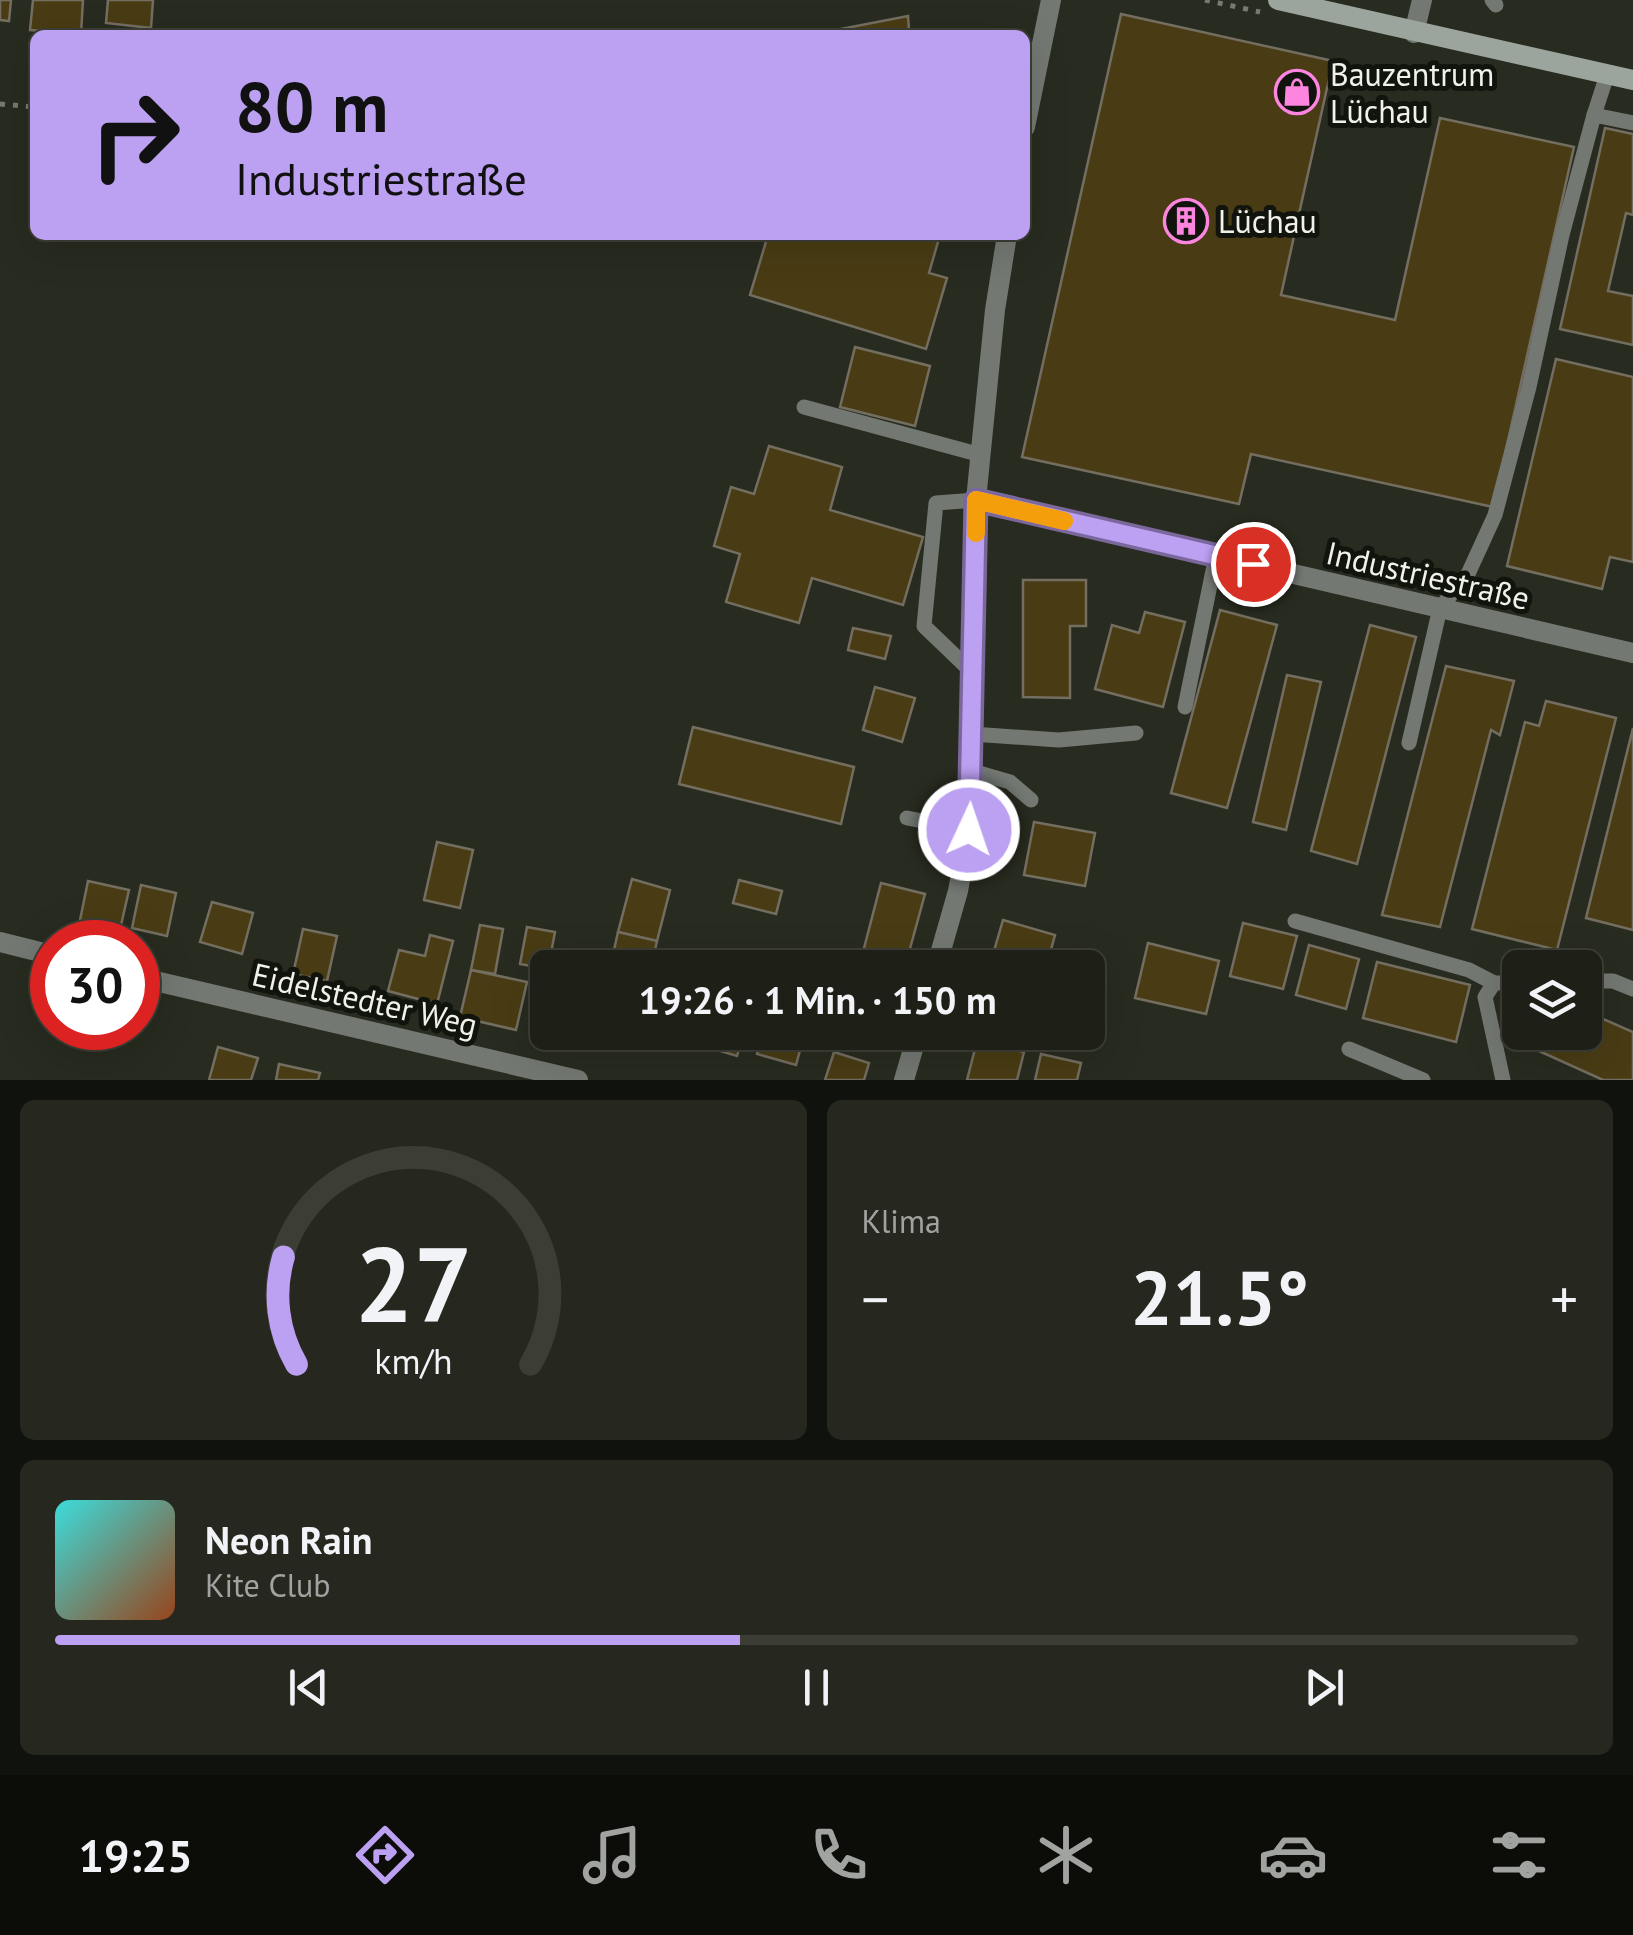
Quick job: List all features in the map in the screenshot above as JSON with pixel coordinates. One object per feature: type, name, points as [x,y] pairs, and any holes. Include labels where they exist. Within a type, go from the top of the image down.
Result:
[{"type":"street","points":[[1030,103],[1051,0]]},
{"type":"street","points":[[1278,0],[1633,80]]},
{"type":"street","points":[[1414,33],[1422,0]]},
{"type":"street","points":[[941,950],[958,891],[969,830],[976,500],[995,310],[1006,240]]},
{"type":"street","name":"Industriestraße","points":[[976,500],[1633,653]]},
{"type":"street","points":[[0,942],[30,950]]},
{"type":"street","name":"Eidelstedter Weg","points":[[160,982],[578,1080]]},
{"type":"street","points":[[904,1080],[913,1050]]},
{"type":"lane","points":[[1409,743],[1440,608],[1468,574],[1496,515],[1530,386],[1562,235],[1607,75]]},
{"type":"lane","points":[[1594,115],[1633,123]]},
{"type":"lane","points":[[804,407],[981,456]]},
{"type":"lane","points":[[973,673],[924,626],[936,503],[976,500]]},
{"type":"lane","points":[[1185,708],[1216,556]]},
{"type":"lane","points":[[972,734],[1058,740],[1136,733]]},
{"type":"lane","points":[[972,770],[1010,782],[1031,800]]},
{"type":"lane","points":[[907,818],[969,830]]},
{"type":"lane","points":[[1295,920],[1502,983]]},
{"type":"lane","points":[[1602,980],[1613,980],[1633,989]]},
{"type":"lane","points":[[1494,983],[1485,997],[1503,1080]]},
{"type":"lane","points":[[1349,1049],[1422,1080]]},
{"type":"path","points":[[0,104],[30,107]]},
{"type":"building","points":[[0,0],[11,0],[9,21],[0,20]]},
{"type":"building","points":[[33,0],[83,0],[81,30],[30,30]]},
{"type":"building","points":[[108,0],[153,0],[151,28],[106,23]]},
{"type":"building","name":"Lüchau","points":[[1121,14],[1333,61],[1281,295],[1395,320],[1440,118],[1574,147],[1493,507],[1251,454],[1239,504],[1022,457]]},
{"type":"building","points":[[908,16],[909,30],[836,30]]},
{"type":"building","points":[[1605,128],[1633,134],[1633,215],[1626,213],[1608,291],[1633,296],[1633,345],[1560,329]]},
{"type":"building","points":[[766,240],[939,240],[929,273],[947,278],[926,349],[750,295]]},
{"type":"building","points":[[855,347],[930,366],[915,426],[840,407]]},
{"type":"building","points":[[1556,359],[1633,377],[1633,562],[1610,557],[1602,589],[1507,566]]},
{"type":"building","points":[[769,446],[842,467],[830,510],[923,537],[903,605],[812,578],[799,623],[726,602],[740,554],[714,546],[731,487],[754,494]]},
{"type":"building","points":[[1023,580],[1086,580],[1086,626],[1070,626],[1070,698],[1023,697]]},
{"type":"building","points":[[1220,610],[1277,625],[1227,808],[1171,793]]},
{"type":"building","points":[[1145,612],[1185,622],[1163,707],[1095,689],[1112,625],[1139,633]]},
{"type":"building","points":[[1370,625],[1416,637],[1357,864],[1311,851]]},
{"type":"building","points":[[853,628],[891,636],[885,659],[848,650]]},
{"type":"building","points":[[1446,666],[1514,681],[1500,735],[1491,730],[1440,927],[1382,915]]},
{"type":"building","points":[[1287,675],[1321,682],[1286,830],[1253,822]]},
{"type":"building","points":[[875,687],[915,698],[902,742],[863,730]]},
{"type":"building","points":[[1546,701],[1616,718],[1557,950],[1472,929],[1525,722],[1539,726]]},
{"type":"building","points":[[693,727],[854,767],[841,824],[679,784]]},
{"type":"building","points":[[1633,728],[1633,930],[1586,918]]},
{"type":"building","points":[[1034,822],[1095,833],[1085,886],[1024,875]]},
{"type":"building","points":[[437,842],[473,850],[460,908],[424,900]]},
{"type":"building","points":[[632,879],[670,890],[657,941],[618,932]]},
{"type":"building","points":[[739,880],[782,891],[776,914],[733,903]]},
{"type":"building","points":[[88,881],[129,890],[122,920],[80,920]]},
{"type":"building","points":[[881,883],[925,894],[910,950],[864,950]]},
{"type":"building","points":[[141,885],[176,893],[167,936],[160,934],[160,920],[134,920]]},
{"type":"building","points":[[212,902],[253,913],[242,954],[200,942]]},
{"type":"building","points":[[1003,920],[1055,935],[1051,950],[994,950]]},
{"type":"building","points":[[1243,923],[1297,936],[1283,989],[1230,976]]},
{"type":"building","points":[[480,925],[503,929],[495,974],[471,970]]},
{"type":"building","points":[[527,927],[555,932],[552,950],[530,950],[530,966],[520,964]]},
{"type":"building","points":[[303,929],[337,936],[327,981],[293,974]]},
{"type":"building","points":[[618,932],[657,941],[655,950],[614,950]]},
{"type":"building","points":[[430,935],[453,941],[437,1004],[388,991],[399,950],[425,956]]},
{"type":"building","points":[[1148,943],[1219,961],[1206,1014],[1135,998]]},
{"type":"building","points":[[1309,945],[1359,959],[1346,1009],[1296,995]]},
{"type":"building","points":[[1377,962],[1470,985],[1456,1042],[1363,1018]]},
{"type":"building","points":[[471,970],[527,982],[516,1030],[460,1017]]},
{"type":"building","points":[[1602,1018],[1633,1032],[1633,1080],[1603,1080],[1537,1050],[1602,1050]]},
{"type":"building","points":[[218,1047],[258,1058],[251,1080],[209,1080]]},
{"type":"building","points":[[717,1050],[739,1050],[737,1056]]},
{"type":"building","points":[[758,1050],[800,1050],[796,1065],[757,1054]]},
{"type":"building","points":[[975,1050],[1024,1052],[1017,1080],[967,1080]]},
{"type":"building","points":[[834,1052],[869,1063],[864,1080],[825,1080]]},
{"type":"building","points":[[1041,1054],[1081,1063],[1077,1080],[1035,1080]]},
{"type":"building","points":[[279,1064],[320,1073],[318,1080],[276,1080]]},
{"type":"slow traffic","points":[[976,533],[976,500],[1064,521]]},
{"type":"place","name":"Bauzentrum Lüchau","points":[[1297,92]]},
{"type":"place","name":"Lüchau","points":[[1186,221]]},
{"type":"route","points":[[969,830],[976,500],[1253,564]]}]
